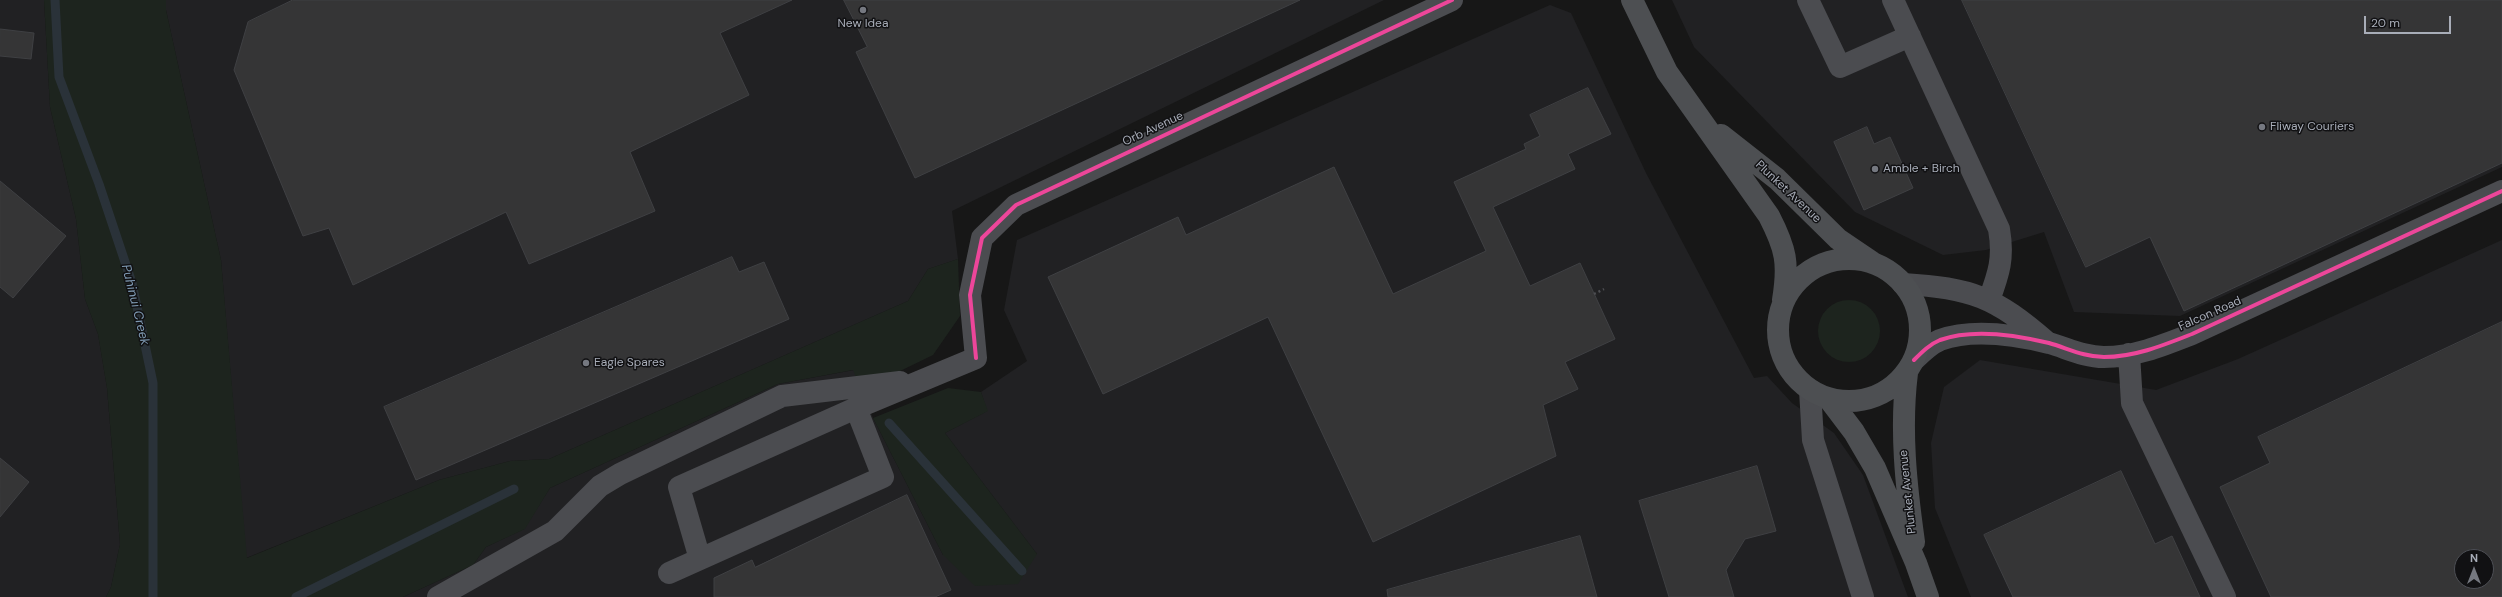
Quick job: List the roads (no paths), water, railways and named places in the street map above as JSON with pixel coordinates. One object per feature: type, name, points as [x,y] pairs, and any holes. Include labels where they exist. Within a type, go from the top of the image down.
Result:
[{"type":"main road","name":"Plunket Avenue","points":[[1632,0],[1667,72],[1702,119],[1769,216],[1783,243],[1787,272],[1783,304]]},
{"type":"main road","name":"Plunket Avenue","points":[[1702,119],[1777,180],[1838,239],[1875,264]]},
{"type":"main road","points":[[1854,259],[1875,264],[1891,272],[1903,284],[1914,301],[1920,321],[1920,341],[1911,366],[1892,388],[1872,398],[1851,402],[1819,395],[1792,373],[1781,352],[1777,328],[1783,304],[1794,285],[1818,267],[1831,262],[1854,259]]},
{"type":"main road","name":"Plunket Avenue","points":[[1911,366],[1903,408],[1903,444],[1916,563]]},
{"type":"main road","name":"Plunket Avenue","points":[[1819,395],[1854,432],[1875,468],[1916,563],[1928,597]]},
{"type":"street","name":"Orb Avenue","points":[[919,381],[976,358],[970,295],[982,238],[1016,205],[1452,0]]},
{"type":"street","points":[[1808,0],[1840,67],[1910,36]]},
{"type":"street","points":[[1893,0],[1999,230],[2002,250],[2000,268],[1989,300]]},
{"type":"street","name":"Falcon Road","points":[[1911,366],[1925,348],[1940,340],[1974,334],[2014,337],[2048,343],[2087,356],[2104,357],[2129,354],[2165,345],[2192,334],[2502,191]]},
{"type":"street","name":"Falcon Road","points":[[1903,284],[1945,287],[1989,300],[2021,320],[2048,343]]},
{"type":"street","points":[[2129,354],[2132,403],[2225,597]]},
{"type":"street","points":[[700,559],[679,487],[919,381]]},
{"type":"street","points":[[438,597],[555,531],[600,486],[620,474],[782,396],[919,381]]},
{"type":"street","points":[[1819,395],[1813,440],[1863,597]]},
{"type":"street","points":[[669,573],[883,477],[856,408]]},
{"type":"waterway","name":"Puhinui Creek","points":[[55,0],[59,77],[99,184],[132,283],[153,383],[153,597]]},
{"type":"waterway","points":[[889,423],[1022,571]]},
{"type":"waterway","points":[[296,597],[514,489]]},
{"type":"place","name":"New Idea","points":[[863,10]]},
{"type":"place","name":"Fliway Couriers","points":[[2262,127]]},
{"type":"place","name":"Amble + Birch","points":[[1875,169]]},
{"type":"place","name":"Eagle Spares","points":[[586,363]]}]
